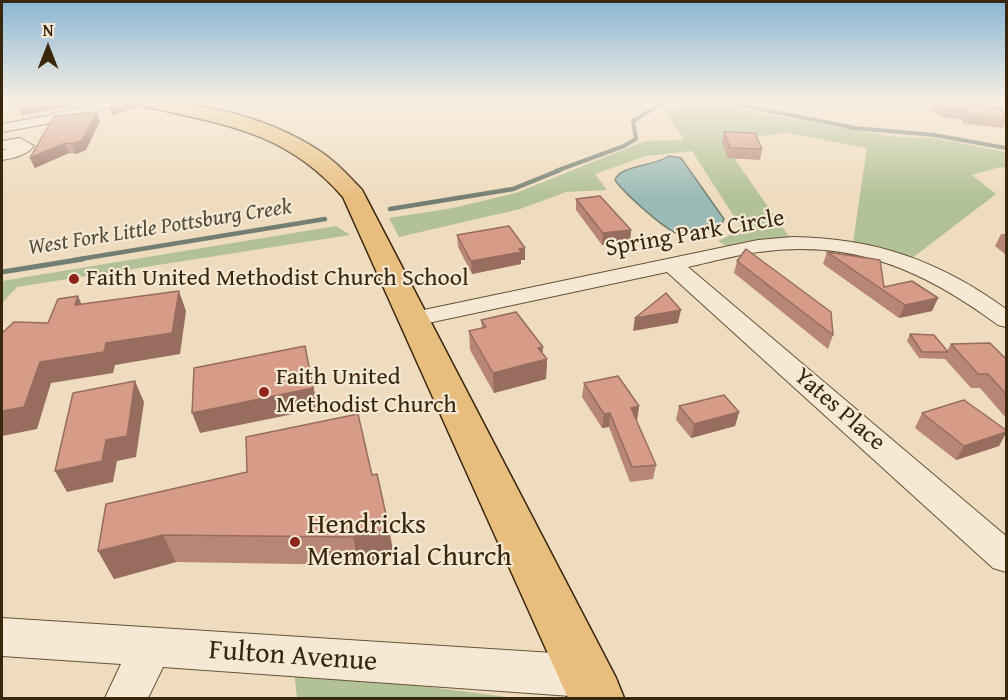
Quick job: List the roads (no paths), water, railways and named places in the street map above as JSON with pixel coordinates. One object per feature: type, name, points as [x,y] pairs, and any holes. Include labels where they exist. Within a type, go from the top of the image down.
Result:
[{"type":"main road","points":[[267,133],[292,143],[324,164],[345,183],[354,195],[590,687]]},
{"type":"street","name":"Spring Park Circle","points":[[414,319],[671,264],[777,244],[840,245],[885,254],[933,271],[972,294],[1006,320]]},
{"type":"street","name":"Yates Place","points":[[671,264],[1006,556]]},
{"type":"street","name":"Fulton Avenue","points":[[2,637],[152,647],[590,687]]},
{"type":"street","points":[[126,699],[152,647]]},
{"type":"water","points":[[669,156],[681,158],[724,219],[722,224],[692,234],[676,233],[644,209],[615,180],[624,171]]},
{"type":"waterway","name":"West Fork Little Pottsburg Creek","points":[[556,171],[624,146],[636,139],[635,133]]},
{"type":"waterway","name":"West Fork Little Pottsburg Creek","points":[[908,133],[1006,148]]},
{"type":"waterway","name":"West Fork Little Pottsburg Creek","points":[[390,209],[513,189],[560,170]]},
{"type":"waterway","name":"West Fork Little Pottsburg Creek","points":[[74,260],[325,219]]},
{"type":"waterway","name":"West Fork Little Pottsburg Creek","points":[[2,272],[83,259]]},
{"type":"place","name":"Faith United Methodist Church School","points":[[74,279]]},
{"type":"place","name":"Faith United Methodist Church","points":[[264,392]]},
{"type":"place","name":"Hendricks Memorial Church","points":[[295,542]]}]
